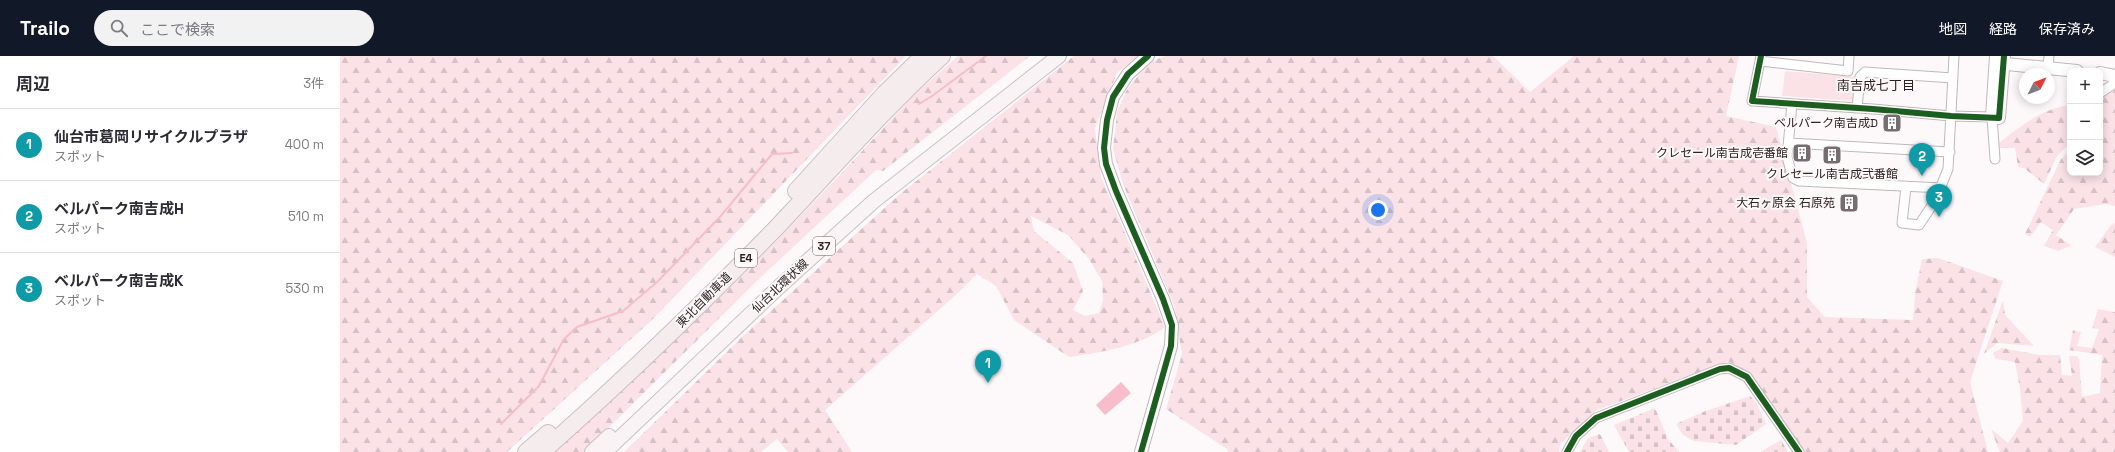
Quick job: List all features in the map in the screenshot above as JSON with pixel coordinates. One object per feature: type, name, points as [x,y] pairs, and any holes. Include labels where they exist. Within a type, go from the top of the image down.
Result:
[{"type":"highway","name":"東北自動車道","points":[[526,452],[617,370],[677,312],[769,219],[885,93],[923,56]]},
{"type":"highway","name":"東北自動車道","points":[[542,452],[696,308],[778,226],[896,100],[942,56]]},
{"type":"main road","name":"仙台北環状線","points":[[592,452],[763,289],[866,197],[923,149],[1044,56]]},
{"type":"main road","name":"仙台北環状線","points":[[605,452],[774,292],[874,201],[1058,56]]},
{"type":"street","points":[[1141,452],[1171,346],[1172,325],[1163,299],[1116,191],[1106,164],[1104,148],[1107,120],[1113,97],[1128,74],[1148,56]]},
{"type":"street","points":[[1849,56],[1848,71],[1761,59],[1752,101],[1951,116],[1992,117]]},
{"type":"street","points":[[1906,187],[1902,224],[1919,225],[1935,202],[1942,188],[1948,169],[1954,56]]},
{"type":"street","points":[[1994,159],[1992,117],[2000,60],[2048,62],[2068,68]]},
{"type":"street","points":[[1857,108],[1860,77],[1865,72],[1953,78]]},
{"type":"street","points":[[2103,74],[2115,77],[2112,84],[2103,91]]},
{"type":"street","points":[[1792,104],[1787,157],[1794,178],[1799,181],[1942,188]]},
{"type":"street","points":[[1789,143],[1950,152]]},
{"type":"street","points":[[1567,452],[1576,436],[1586,425],[1598,416],[1720,369],[1729,368],[1747,377],[1799,452]]},
{"type":"green space","points":[[340,56],[906,56],[654,318],[507,452],[340,452]]},
{"type":"green space","points":[[958,56],[1030,56],[883,171],[876,170],[761,277],[584,452],[554,452],[669,346],[751,267],[915,94]]},
{"type":"green space","points":[[1074,56],[1138,56],[1117,73],[1095,128],[1101,177],[1165,327],[1155,334],[1132,344],[1106,351],[1069,357],[1014,320],[996,286],[977,274],[957,294],[825,410],[852,452],[788,452],[777,439],[761,452],[624,452],[742,337],[900,194]],"holes":[[[1031,216],[1068,235],[1089,259],[1102,281],[1103,300],[1099,313],[1085,316],[1073,310],[1083,291],[1073,263],[1034,231]]]},
{"type":"green space","points":[[1165,56],[1493,56],[1530,92],[1574,56],[1739,56],[1726,116],[1776,127],[1807,243],[1807,297],[1825,317],[1913,320],[1915,294],[1922,259],[1938,258],[2003,281],[1970,382],[1988,452],[1803,452],[1749,373],[1728,361],[1597,410],[1560,444],[1559,452],[1228,452],[1227,449],[1166,409],[1182,354],[1174,305],[1123,184],[1113,149],[1117,112],[1126,91],[1148,63]]},
{"type":"green space","points":[[1785,71],[1857,77],[1855,101],[1782,96]]},
{"type":"green space","points":[[2115,87],[2115,206],[2106,204],[2074,209],[2056,235],[2071,245],[2059,251],[2044,246],[2053,230],[2041,222],[2030,237],[2025,234],[2061,159],[2067,153],[2067,176],[2103,176],[2103,95]]},
{"type":"green space","points":[[2067,106],[2067,146],[2057,156],[2044,184],[2024,168],[2018,167],[2015,148],[1999,148],[1999,143],[2032,119]]},
{"type":"green space","points":[[2115,223],[2115,257],[2095,247],[2111,225]]},
{"type":"green space","points":[[2003,300],[2005,315],[2034,346],[1997,343],[1984,354]]},
{"type":"green space","points":[[2098,309],[2115,312],[2115,452],[2000,452],[1991,429],[2008,443],[2023,421],[2020,389],[2015,362],[1996,359],[1993,353],[2002,348],[2039,355],[2060,355],[2062,375],[2072,376],[2069,356],[2077,356],[2079,360],[2082,397],[2100,393],[2102,355],[2069,350],[2073,330],[2081,332],[2077,346],[2092,348],[2099,329],[2092,328]]},
{"type":"green space","points":[[1750,396],[1756,402],[1766,424],[1736,445],[1694,441],[1683,435],[1676,424],[1703,412]]},
{"type":"green space","points":[[1655,408],[1668,439],[1679,452],[1629,452],[1614,425]]},
{"type":"green space","points":[[1600,434],[1609,452],[1580,452],[1588,438]]},
{"type":"green space","points":[[1781,440],[1788,452],[1761,452],[1762,451]]},
{"type":"shaded area","points":[[1121,382],[1131,393],[1105,415],[1096,405]]},
{"type":"waterway","points":[[919,104],[986,56]]},
{"type":"waterway","points":[[501,424],[539,386],[564,339],[577,327],[623,311],[657,282],[720,217],[772,154],[792,153]]},
{"type":"cycle path","points":[[1141,452],[1171,346],[1172,325],[1163,299],[1116,191],[1106,164],[1104,148],[1107,120],[1113,97],[1128,74],[1148,56]]},
{"type":"cycle path","points":[[1761,56],[1752,101],[1951,116],[1999,118],[2004,56]]},
{"type":"cycle path","points":[[1567,452],[1576,436],[1596,418],[1720,369],[1729,368],[1747,377],[1799,452]]},
{"type":"place","name":"ベルパーク南吉成D","points":[[1892,123]]},
{"type":"place","name":"クレセール南吉成壱番館","points":[[1802,153]]},
{"type":"place","name":"クレセール南吉成弐番館","points":[[1832,155]]},
{"type":"place","name":"ベルパーク南吉成H","points":[[1922,176]]},
{"type":"place","name":"大石ヶ原会 石原苑","points":[[1849,203]]},
{"type":"place","name":"ベルパーク南吉成K","points":[[1939,217]]},
{"type":"place","name":"仙台市葛岡リサイクルプラザ","points":[[988,383]]},
{"type":"district","name":"南吉成七丁目","points":[[1876,85]]}]
